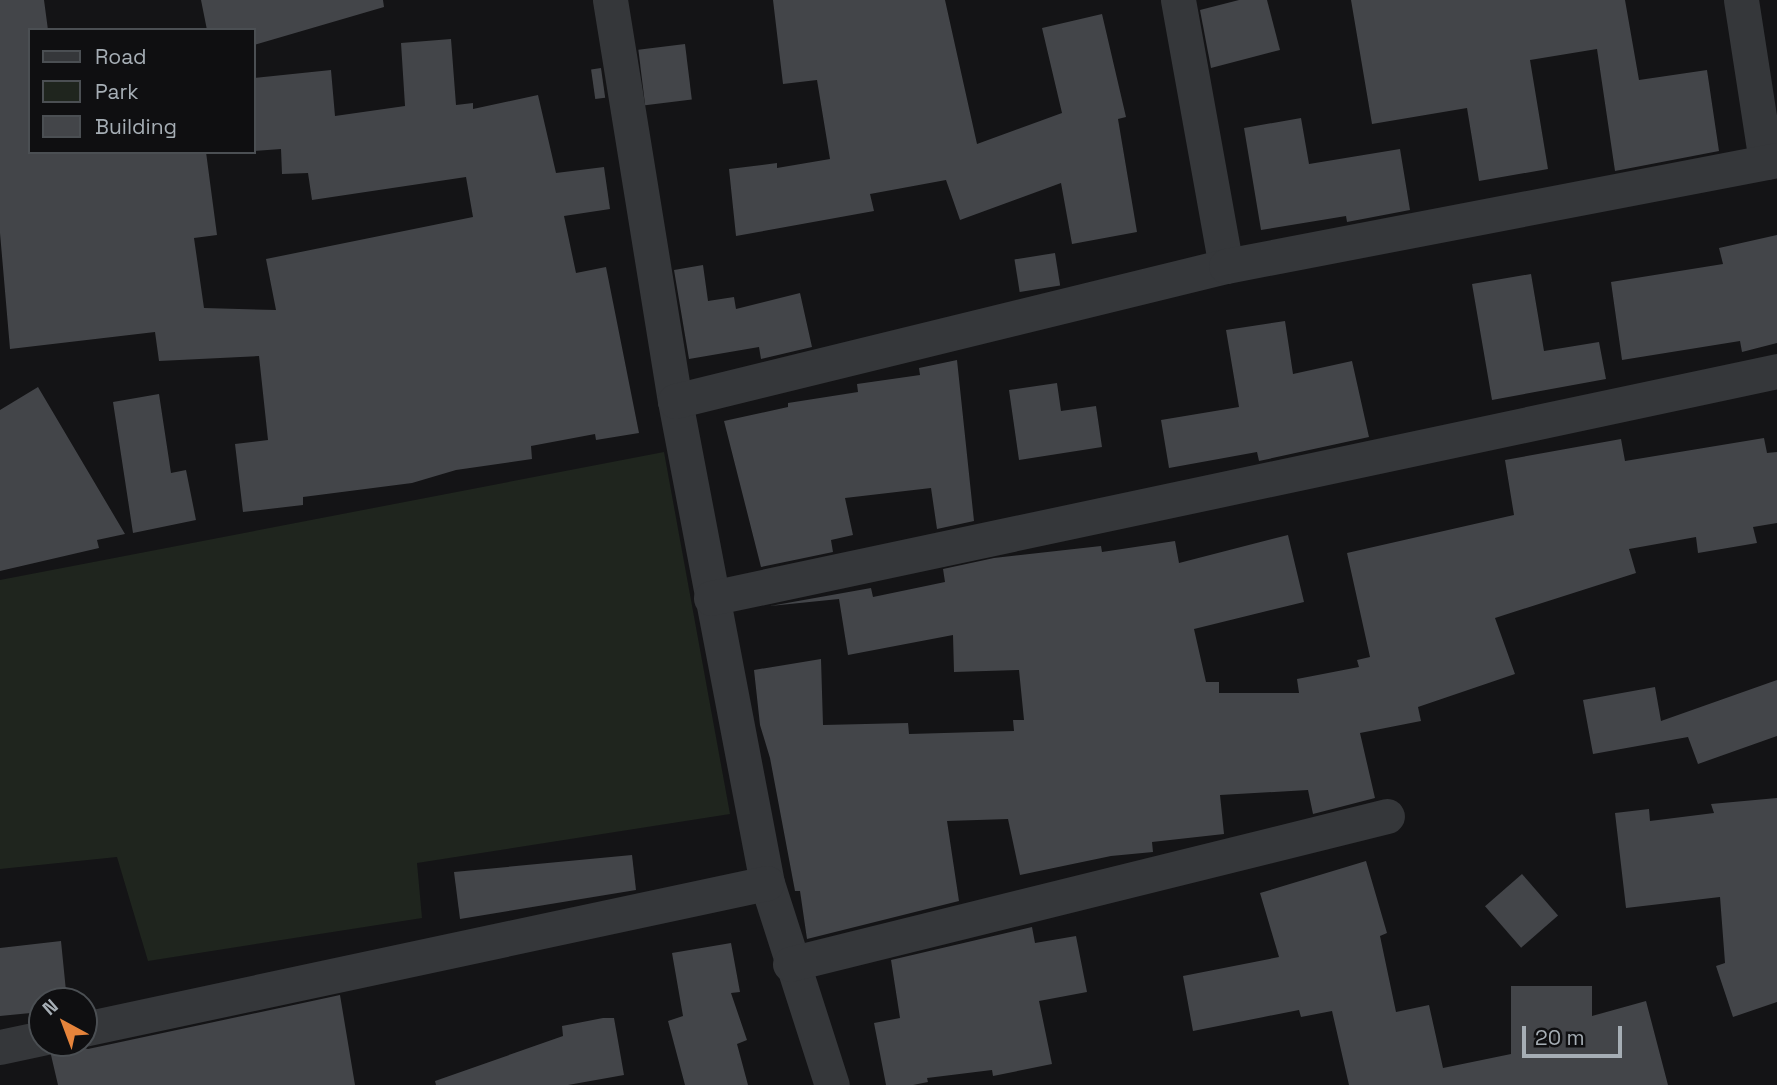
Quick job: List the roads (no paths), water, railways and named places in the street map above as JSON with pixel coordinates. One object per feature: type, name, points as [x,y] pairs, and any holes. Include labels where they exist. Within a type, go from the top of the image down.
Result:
[{"type":"street","points":[[610,0],[675,401],[767,883],[790,964],[832,1085]]},
{"type":"street","points":[[1178,0],[1226,266]]},
{"type":"street","points":[[675,401],[1226,266],[1771,161],[1741,0]]},
{"type":"street","points":[[711,598],[1777,371]]},
{"type":"street","points":[[790,964],[1387,816]]},
{"type":"street","points":[[98,1026],[767,883]]},
{"type":"street","points":[[0,1047],[28,1041]]}]
